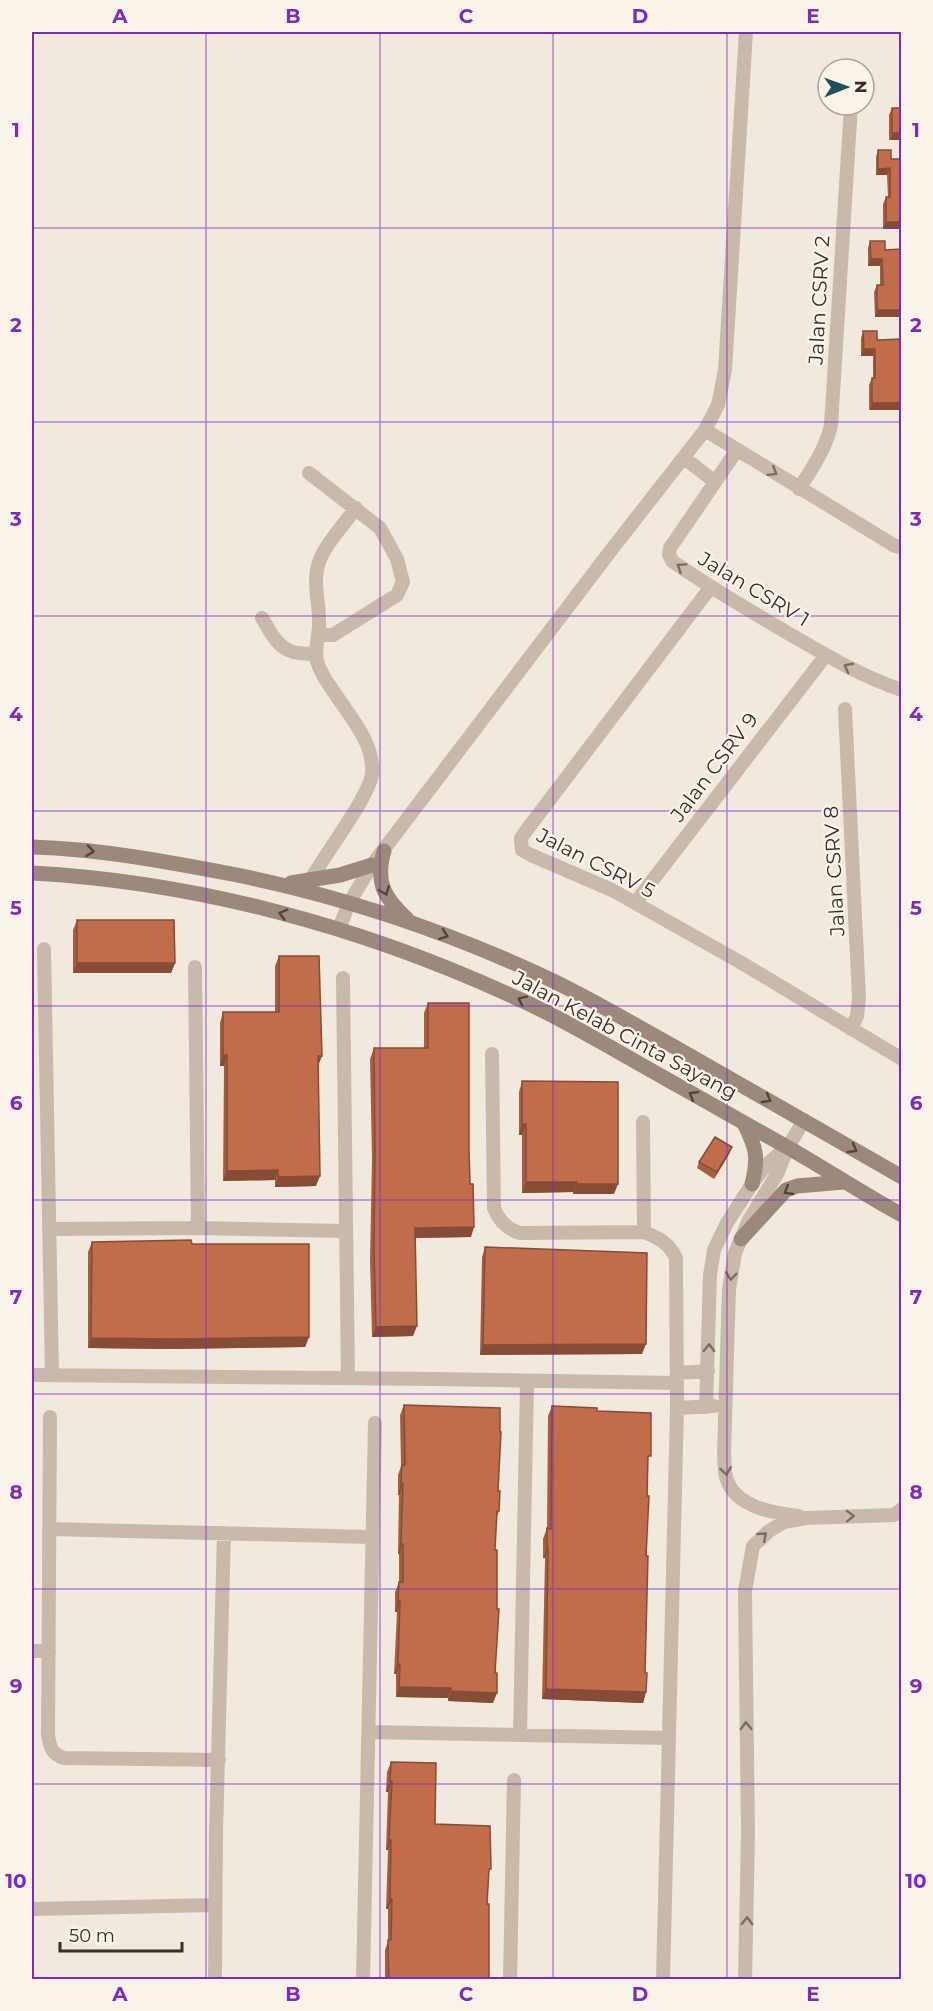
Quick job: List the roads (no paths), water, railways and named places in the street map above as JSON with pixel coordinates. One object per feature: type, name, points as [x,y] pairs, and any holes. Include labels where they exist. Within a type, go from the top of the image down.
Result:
[{"type":"main road","name":"Jalan Kelab Cinta Sayang","points":[[32,847],[78,849],[164,861],[282,884],[411,923],[547,978],[804,1120],[902,1177]]},
{"type":"main road","points":[[384,851],[380,870],[383,887],[391,904],[411,923]]},
{"type":"main road","points":[[282,884],[350,873],[372,865]]},
{"type":"main road","name":"Jalan Kelab Cinta Sayang","points":[[32,873],[170,889],[241,903],[339,929],[412,954],[513,996],[561,1019],[788,1147],[902,1215]]},
{"type":"main road","points":[[744,1123],[757,1153],[752,1184]]},
{"type":"main road","points":[[741,1239],[786,1190],[797,1186],[844,1182]]},
{"type":"street","points":[[339,929],[349,903],[372,865],[684,458],[705,430],[718,405],[726,370],[746,32]]},
{"type":"street","name":"Jalan CSRV 2","points":[[799,489],[822,451],[831,425],[850,117]]},
{"type":"street","points":[[705,430],[894,546],[902,547]]},
{"type":"street","name":"Jalan CSRV 1","points":[[737,450],[670,548],[669,554],[672,561],[710,588],[826,655],[871,679],[902,690]]},
{"type":"street","points":[[684,458],[714,481]]},
{"type":"street","points":[[309,473],[384,532],[403,576],[402,587],[391,599],[333,635],[319,635]]},
{"type":"street","points":[[310,881],[358,806],[372,777],[371,755],[363,737],[320,669],[316,653],[319,635],[316,578],[318,565],[322,555],[356,508]]},
{"type":"street","name":"Jalan CSRV 5","points":[[710,588],[521,838],[520,844],[525,853],[594,881],[740,962],[902,1059]]},
{"type":"street","points":[[262,618],[277,643],[285,650],[316,653]]},
{"type":"street","name":"Jalan CSRV 9","points":[[634,903],[826,655]]},
{"type":"street","name":"Jalan CSRV 8","points":[[845,710],[859,998],[857,1016],[851,1029]]},
{"type":"street","points":[[44,949],[52,1375]]},
{"type":"street","points":[[195,967],[198,1228]]},
{"type":"street","points":[[343,978],[348,1378]]},
{"type":"street","points":[[492,1054],[494,1208],[501,1221],[507,1227],[520,1233],[644,1232],[661,1239],[670,1247],[676,1258],[678,1378],[663,1980]]},
{"type":"street","points":[[804,1120],[788,1147],[777,1174],[758,1205],[733,1261],[729,1288],[724,1453],[726,1478],[744,1499],[762,1510],[806,1518]]},
{"type":"street","points":[[643,1122],[644,1232]]},
{"type":"street","points":[[706,1407],[711,1263],[720,1236],[752,1184],[766,1165],[788,1147]]},
{"type":"street","points":[[50,1229],[198,1228],[346,1231]]},
{"type":"street","points":[[32,1376],[348,1378],[527,1382],[678,1378],[708,1371]]},
{"type":"street","points":[[520,1734],[527,1382]]},
{"type":"street","points":[[677,1408],[726,1406]]},
{"type":"street","points":[[50,1417],[48,1736],[53,1752],[72,1759],[219,1760]]},
{"type":"street","points":[[363,1980],[375,1423]]},
{"type":"street","points":[[745,1980],[747,1845],[745,1625],[747,1573],[753,1546],[760,1538],[784,1522],[806,1518],[899,1514]]},
{"type":"street","points":[[49,1529],[372,1537]]},
{"type":"street","points":[[215,1980],[224,1533]]},
{"type":"street","points":[[32,1651],[49,1651]]},
{"type":"street","points":[[368,1732],[668,1738]]},
{"type":"street","points":[[510,1980],[514,1780]]},
{"type":"street","points":[[32,1909],[215,1905]]}]
